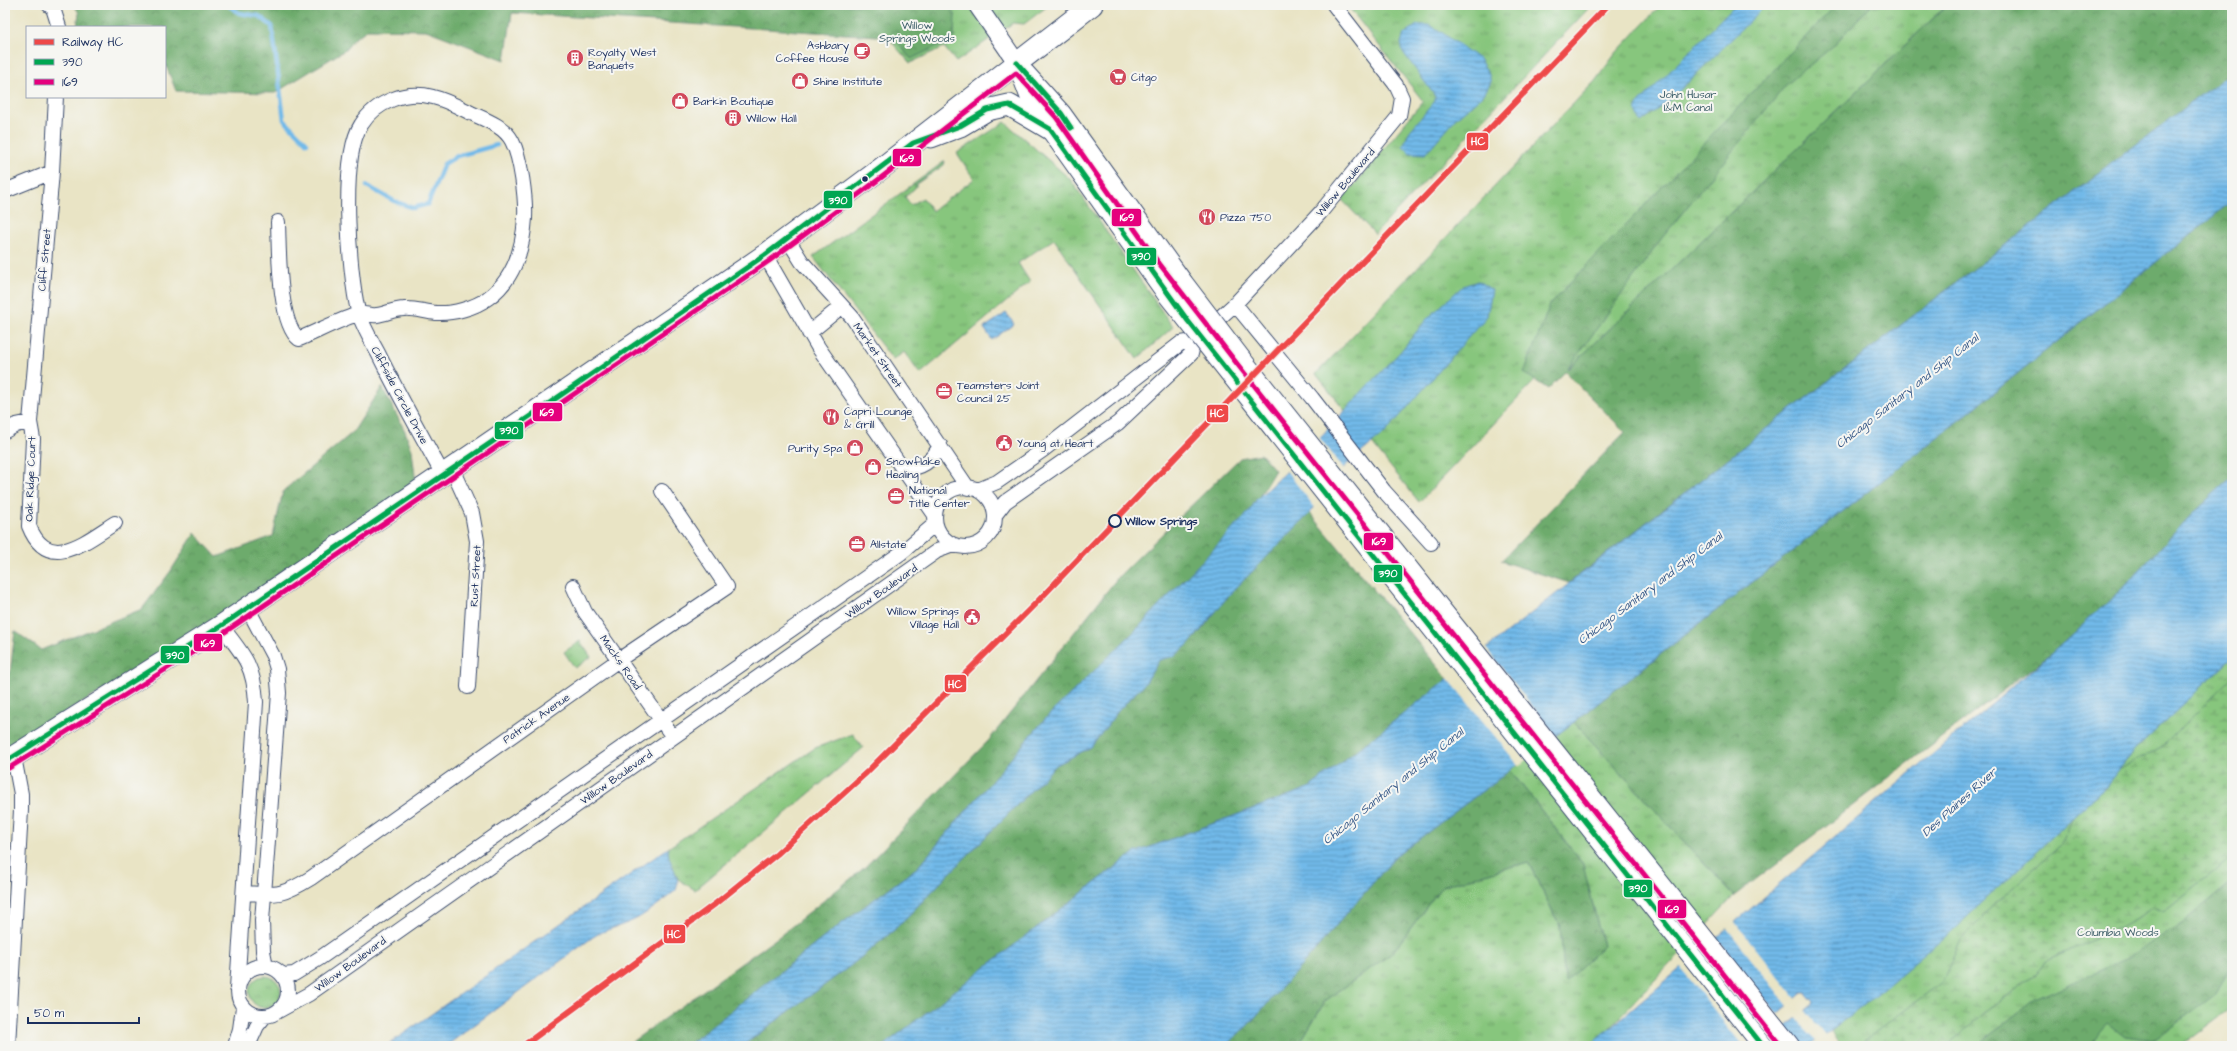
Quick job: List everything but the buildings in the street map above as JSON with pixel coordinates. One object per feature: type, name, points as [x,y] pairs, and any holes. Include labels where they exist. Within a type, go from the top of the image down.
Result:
[{"type":"main road","points":[[10,759],[221,626],[765,255],[1092,5]]},
{"type":"main road","points":[[1016,63],[1033,105],[1166,293],[1763,1046]]},
{"type":"main road","points":[[1016,63],[1061,113],[1182,281],[1790,1046]]},
{"type":"main road","points":[[913,143],[960,126],[987,110],[1009,105],[1050,129]]},
{"type":"street","points":[[977,5],[1016,63]]},
{"type":"street","name":"Willow Boulevard","points":[[973,489],[997,482],[1043,450],[1180,343],[1194,341],[1235,304],[1343,186],[1399,116],[1402,98],[1396,85],[1334,5]]},
{"type":"street","points":[[51,7],[59,26]]},
{"type":"street","name":"Cliffside Circle Drive","points":[[359,314],[376,316],[405,309],[437,313],[455,311],[488,298],[506,280],[516,264],[524,241],[526,211],[517,154],[512,140],[504,130],[446,102],[419,95],[403,95],[390,100],[377,108],[361,125],[354,141],[349,226],[351,275],[359,314],[447,472]]},
{"type":"street","name":"Cliff Street","points":[[30,422],[52,172],[56,98]]},
{"type":"street","points":[[5,191],[52,172]]},
{"type":"street","points":[[278,222],[279,263],[283,297],[294,335],[299,339],[359,314]]},
{"type":"street","name":"Market Street","points":[[787,238],[802,262],[852,317],[940,445],[973,489]]},
{"type":"street","points":[[765,255],[809,333],[903,469],[935,519],[945,540],[953,545],[962,547],[973,546],[982,542],[994,525],[995,515],[989,501],[973,489],[949,492],[940,502],[935,519]]},
{"type":"street","points":[[1235,304],[1312,398],[1398,508],[1431,542]]},
{"type":"street","points":[[809,333],[842,306]]},
{"type":"street","name":"Willow Boulevard","points":[[995,515],[1005,502],[1118,423],[1191,354],[1194,341]]},
{"type":"street","points":[[5,431],[16,425],[30,422]]},
{"type":"street","name":"Oak Ridge Court","points":[[30,422],[33,439],[29,526],[34,539],[43,548],[55,552],[70,550],[115,523]]},
{"type":"street","points":[[903,469],[913,469],[926,463],[936,454],[940,445]]},
{"type":"street","name":"Rust Street","points":[[447,472],[472,513],[477,541],[468,687]]},
{"type":"street","name":"Patrick Avenue","points":[[244,893],[277,895],[291,890],[311,878],[620,659],[727,586],[662,491]]},
{"type":"street","name":"Willow Boulevard","points":[[283,976],[294,974],[320,958],[901,553],[935,519]]},
{"type":"street","name":"Willow Boulevard","points":[[278,1011],[309,994],[937,551],[953,545]]},
{"type":"street","name":"Macks Road","points":[[573,586],[585,612],[620,659],[673,737]]},
{"type":"street","points":[[247,607],[273,656],[277,669],[279,693],[265,894],[263,951],[266,966]]},
{"type":"street","points":[[221,626],[244,655],[251,668],[255,683],[256,702],[237,988],[243,1007],[249,1012],[265,1016]]},
{"type":"street","points":[[8,1046],[21,810],[21,794],[10,759]]},
{"type":"street","points":[[237,988],[244,974],[258,966],[266,966],[274,969],[283,976],[288,990],[284,1005],[278,1011],[265,1016],[257,1026],[248,1046]]},
{"type":"street","points":[[234,1046],[241,1023],[243,1007]]},
{"type":"green space","points":[[74,5],[948,5],[955,14],[954,38],[911,59],[893,37],[512,13],[505,60],[426,30],[368,29],[355,38],[345,50],[275,93],[176,91],[166,66],[166,26],[77,26],[79,13]]},
{"type":"green space","name":"Willow Springs Woods","points":[[441,5],[1049,5],[1024,24],[1013,23],[956,62],[944,47],[910,63],[878,26]]},
{"type":"green space","points":[[1347,5],[1584,5],[1588,9],[1375,234],[1342,200],[1423,101]]},
{"type":"green space","name":"John Husar I&M Canal","points":[[1661,5],[1947,5],[1565,372],[1632,279],[1419,502],[1316,374],[1595,81],[1616,53]]},
{"type":"green space","points":[[1836,5],[1871,5],[1833,46],[1786,85],[1662,238],[1567,370],[1947,5],[2232,5],[2232,71],[1762,432],[1569,583],[1501,561],[1625,432],[1565,372],[1548,389],[1524,373],[1550,304]]},
{"type":"green space","points":[[1005,122],[1070,179],[1173,327],[1137,359],[1054,239],[1018,263],[1030,282],[920,374],[904,352],[893,360],[813,257],[945,161],[944,165],[916,184],[916,187],[905,197],[911,205],[923,198],[932,211],[974,179],[957,153]]},
{"type":"green space","points":[[2232,201],[2232,477],[2196,510],[2117,594],[2052,653],[1734,896],[1574,722],[1968,413]]},
{"type":"green space","points":[[382,387],[405,431],[412,450],[416,484],[177,647],[5,748],[5,675],[10,673],[15,631],[41,650],[142,609],[170,572],[195,533],[217,557],[273,536],[283,491],[353,432]]},
{"type":"green space","points":[[1261,454],[1275,470],[1250,512],[1138,628],[1046,718],[918,867],[841,924],[687,1046],[626,1046],[781,935],[864,868],[989,740],[1119,576],[1240,458]]},
{"type":"green space","points":[[1310,513],[1448,679],[1309,788],[1134,853],[883,1046],[742,1046],[850,966],[894,930],[1056,765],[1091,747],[1118,711],[1146,682],[1159,660],[1182,649],[1191,642],[1222,604],[1259,563]]},
{"type":"green space","points":[[580,641],[591,657],[575,668],[564,652]]},
{"type":"green space","name":"Columbia Woods","points":[[2232,658],[2232,1007],[2180,1046],[1841,1046],[1831,1030],[1864,1005],[2104,788],[2134,751]]},
{"type":"green space","points":[[2232,677],[2232,856],[2225,863],[2164,911],[2154,908],[2122,926],[2045,962],[2036,975],[1982,1014],[1947,1046],[1857,1046],[1942,982],[1961,940],[1998,901],[2062,843],[2073,817],[2104,788],[2117,771],[2163,746]]},
{"type":"green space","points":[[1574,722],[1734,896],[1605,1033],[1589,1046],[1298,1046],[1325,1001],[1392,953],[1442,886],[1528,862],[1560,926],[1565,981],[1603,946],[1583,864],[1510,770]]},
{"type":"green space","points":[[853,734],[863,748],[695,890],[678,879],[668,856],[668,848],[815,748]]},
{"type":"green space","points":[[1510,770],[1583,864],[1603,946],[1565,982],[1560,926],[1528,862],[1442,886],[1392,953],[1325,1001],[1298,1046],[1225,1046],[1248,1025],[1302,965],[1396,856]]},
{"type":"green space","points":[[2232,882],[2232,965],[2216,994],[2154,1040],[2125,1036],[2108,1023],[2088,1046],[1976,1046],[2035,999],[2128,958],[2183,922]]},
{"type":"green space","points":[[262,976],[268,976],[278,983],[281,992],[280,998],[274,1005],[268,1008],[262,1008],[252,1001],[249,995],[249,989],[256,979]]},
{"type":"water","points":[[1735,5],[1766,5],[1671,99],[1641,122],[1636,111],[1639,103]]},
{"type":"water","points":[[1417,25],[1428,25],[1437,29],[1479,59],[1488,72],[1491,82],[1484,94],[1456,118],[1425,154],[1410,153],[1403,146],[1409,132],[1435,101],[1435,96],[1403,52],[1401,43],[1404,34]]},
{"type":"water","name":"Chicago Sanitary and Ship Canal","points":[[2232,71],[2232,201],[1968,413],[1574,722],[1396,856],[1248,1025],[1225,1046],[883,1046],[1134,853],[1309,788],[1762,432]]},
{"type":"water","points":[[1478,281],[1492,290],[1487,316],[1386,432],[1345,466],[1310,513],[1229,595],[1191,642],[1175,656],[1159,660],[1146,682],[1118,711],[1091,747],[1056,765],[894,930],[850,966],[742,1046],[687,1046],[841,924],[918,867],[1046,718],[1138,628],[1249,512],[1256,500],[1309,449],[1401,351],[1426,320],[1463,286]]},
{"type":"water","points":[[1006,313],[1014,324],[992,340],[984,328]]},
{"type":"water","name":"Des Plaines River","points":[[2232,477],[2232,658],[2134,751],[2104,788],[1952,931],[1864,1005],[1809,1046],[1761,1046],[1812,1006],[1814,1002],[1806,993],[1802,993],[1746,1040],[1743,1046],[1589,1046],[2052,653],[2117,594],[2196,510]]},
{"type":"water","points":[[668,848],[668,854],[677,879],[676,890],[652,909],[633,921],[593,937],[446,1046],[386,1046]]},
{"type":"pier","points":[[1318,436],[1345,470],[1316,509],[1285,469]]},
{"type":"pier","points":[[1485,647],[1557,737],[1519,766],[1447,677]]},
{"type":"pier","points":[[1734,921],[1797,1000],[1788,1006],[1726,927]]},
{"type":"pier","points":[[1715,937],[1778,1015],[1747,1041],[1745,1046],[1743,1046],[1680,967]]},
{"type":"pier","points":[[1804,1009],[1826,1036],[1817,1043],[1796,1016]]},
{"type":"waterway","points":[[228,5],[239,13],[259,16],[272,26],[284,120],[307,143]]},
{"type":"waterway","points":[[367,186],[394,201],[413,208],[428,204],[444,164],[457,156],[497,145]]},
{"type":"rail line","name":"HC","points":[[523,1046],[715,904],[777,854],[867,772],[1038,601],[1608,5]]},
{"type":"transit line","name":"390","points":[[1017,63],[1061,113],[1071,128]]},
{"type":"transit line","name":"169","points":[[9,768],[225,632],[769,261],[882,177],[1016,73],[1056,117],[1155,258],[1238,365],[1781,1046]]},
{"type":"transit line","name":"390","points":[[5,762],[221,626],[545,406],[765,255],[913,143],[960,126],[987,110],[1009,105],[1050,129],[1188,321],[1763,1046]]},
{"type":"place","name":"Ashbary Coffee House","points":[[862,51]]},
{"type":"place","name":"Royalty West Banquets","points":[[575,58]]},
{"type":"place","name":"Citgo","points":[[1118,77]]},
{"type":"place","name":"Shine Institute","points":[[800,81]]},
{"type":"place","name":"Barkin Boutique","points":[[680,101]]},
{"type":"place","name":"Willow Hall","points":[[733,118]]},
{"type":"place","name":"Pizza 750","points":[[1207,217]]},
{"type":"place","name":"Teamsters Joint Council 25","points":[[944,391]]},
{"type":"place","name":"Capri Lounge & Grill","points":[[831,417]]},
{"type":"place","name":"Young at Heart","points":[[1004,443]]},
{"type":"place","name":"Purity Spa","points":[[855,448]]},
{"type":"place","name":"Snowflake Healing","points":[[873,467]]},
{"type":"place","name":"National Title Center","points":[[896,496]]},
{"type":"place","name":"Willow Springs","points":[[1115,521]]},
{"type":"place","name":"Allstate","points":[[857,544]]},
{"type":"place","name":"Willow Springs Village Hall","points":[[972,617]]}]
